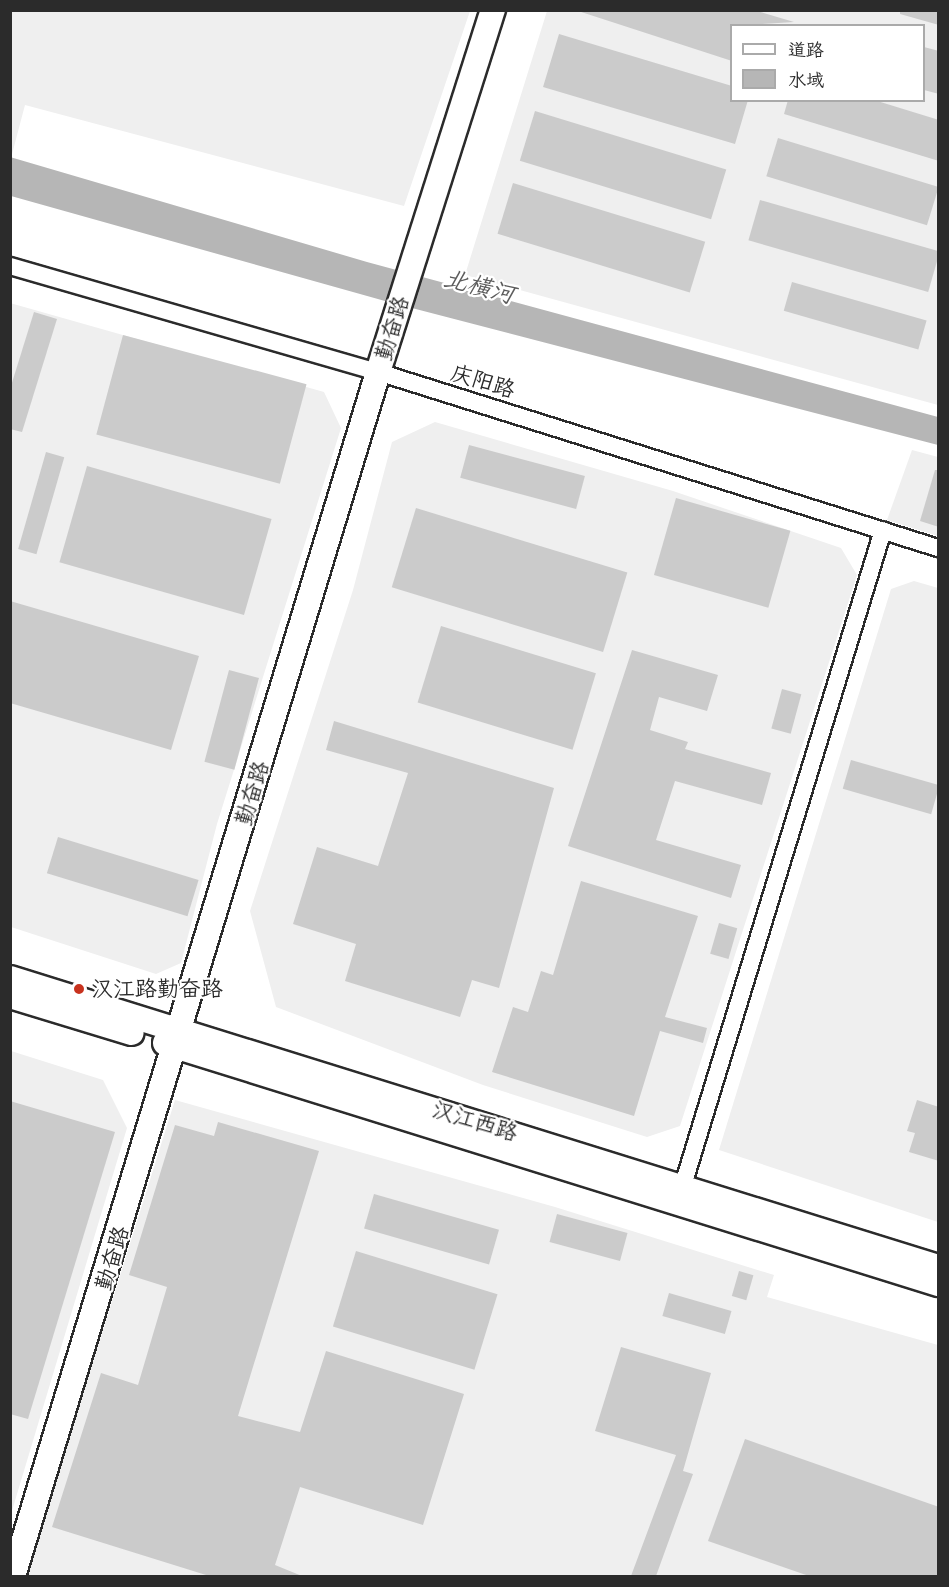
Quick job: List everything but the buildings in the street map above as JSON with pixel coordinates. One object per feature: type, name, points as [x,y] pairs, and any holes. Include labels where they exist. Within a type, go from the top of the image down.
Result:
[{"type":"street","name":"勤奋路","points":[[13,1576],[179,1039],[394,319],[494,10]]},
{"type":"street","name":"庆阳路","points":[[10,267],[378,372],[939,548]]},
{"type":"street","points":[[681,1194],[883,530]]},
{"type":"street","name":"汉江西路","points":[[10,978],[179,1039],[681,1194],[939,1267]]},
{"type":"street","name":"汉江西路","points":[[10,996],[179,1039]]},
{"type":"street","name":"汉江西路","points":[[681,1194],[939,1284]]},
{"type":"shaded area","points":[[11,11],[470,11],[404,206],[25,105],[11,158]]},
{"type":"shaded area","points":[[547,11],[938,11],[938,405],[465,275]]},
{"type":"shaded area","points":[[10,303],[324,392],[341,428],[217,824],[181,963],[156,974],[11,927]]},
{"type":"shaded area","points":[[435,422],[673,491],[841,548],[857,575],[680,1126],[647,1137],[483,1085],[276,1007],[250,911],[353,590],[392,442]]},
{"type":"shaded area","points":[[912,450],[938,457],[938,536],[887,520]]},
{"type":"shaded area","points":[[914,581],[938,588],[938,1222],[719,1150],[891,589]]},
{"type":"shaded area","points":[[11,1051],[103,1080],[127,1128],[11,1514]]},
{"type":"shaded area","points":[[175,1100],[555,1207],[774,1275],[767,1297],[938,1345],[938,1576],[26,1576]]},
{"type":"water","points":[[10,157],[367,262],[938,417],[938,445],[385,301],[11,196]]},
{"type":"place","name":"汉江路勤奋路","points":[[79,989]]},
{"type":"water label","name":"北横河","points":[[479,287]]}]
